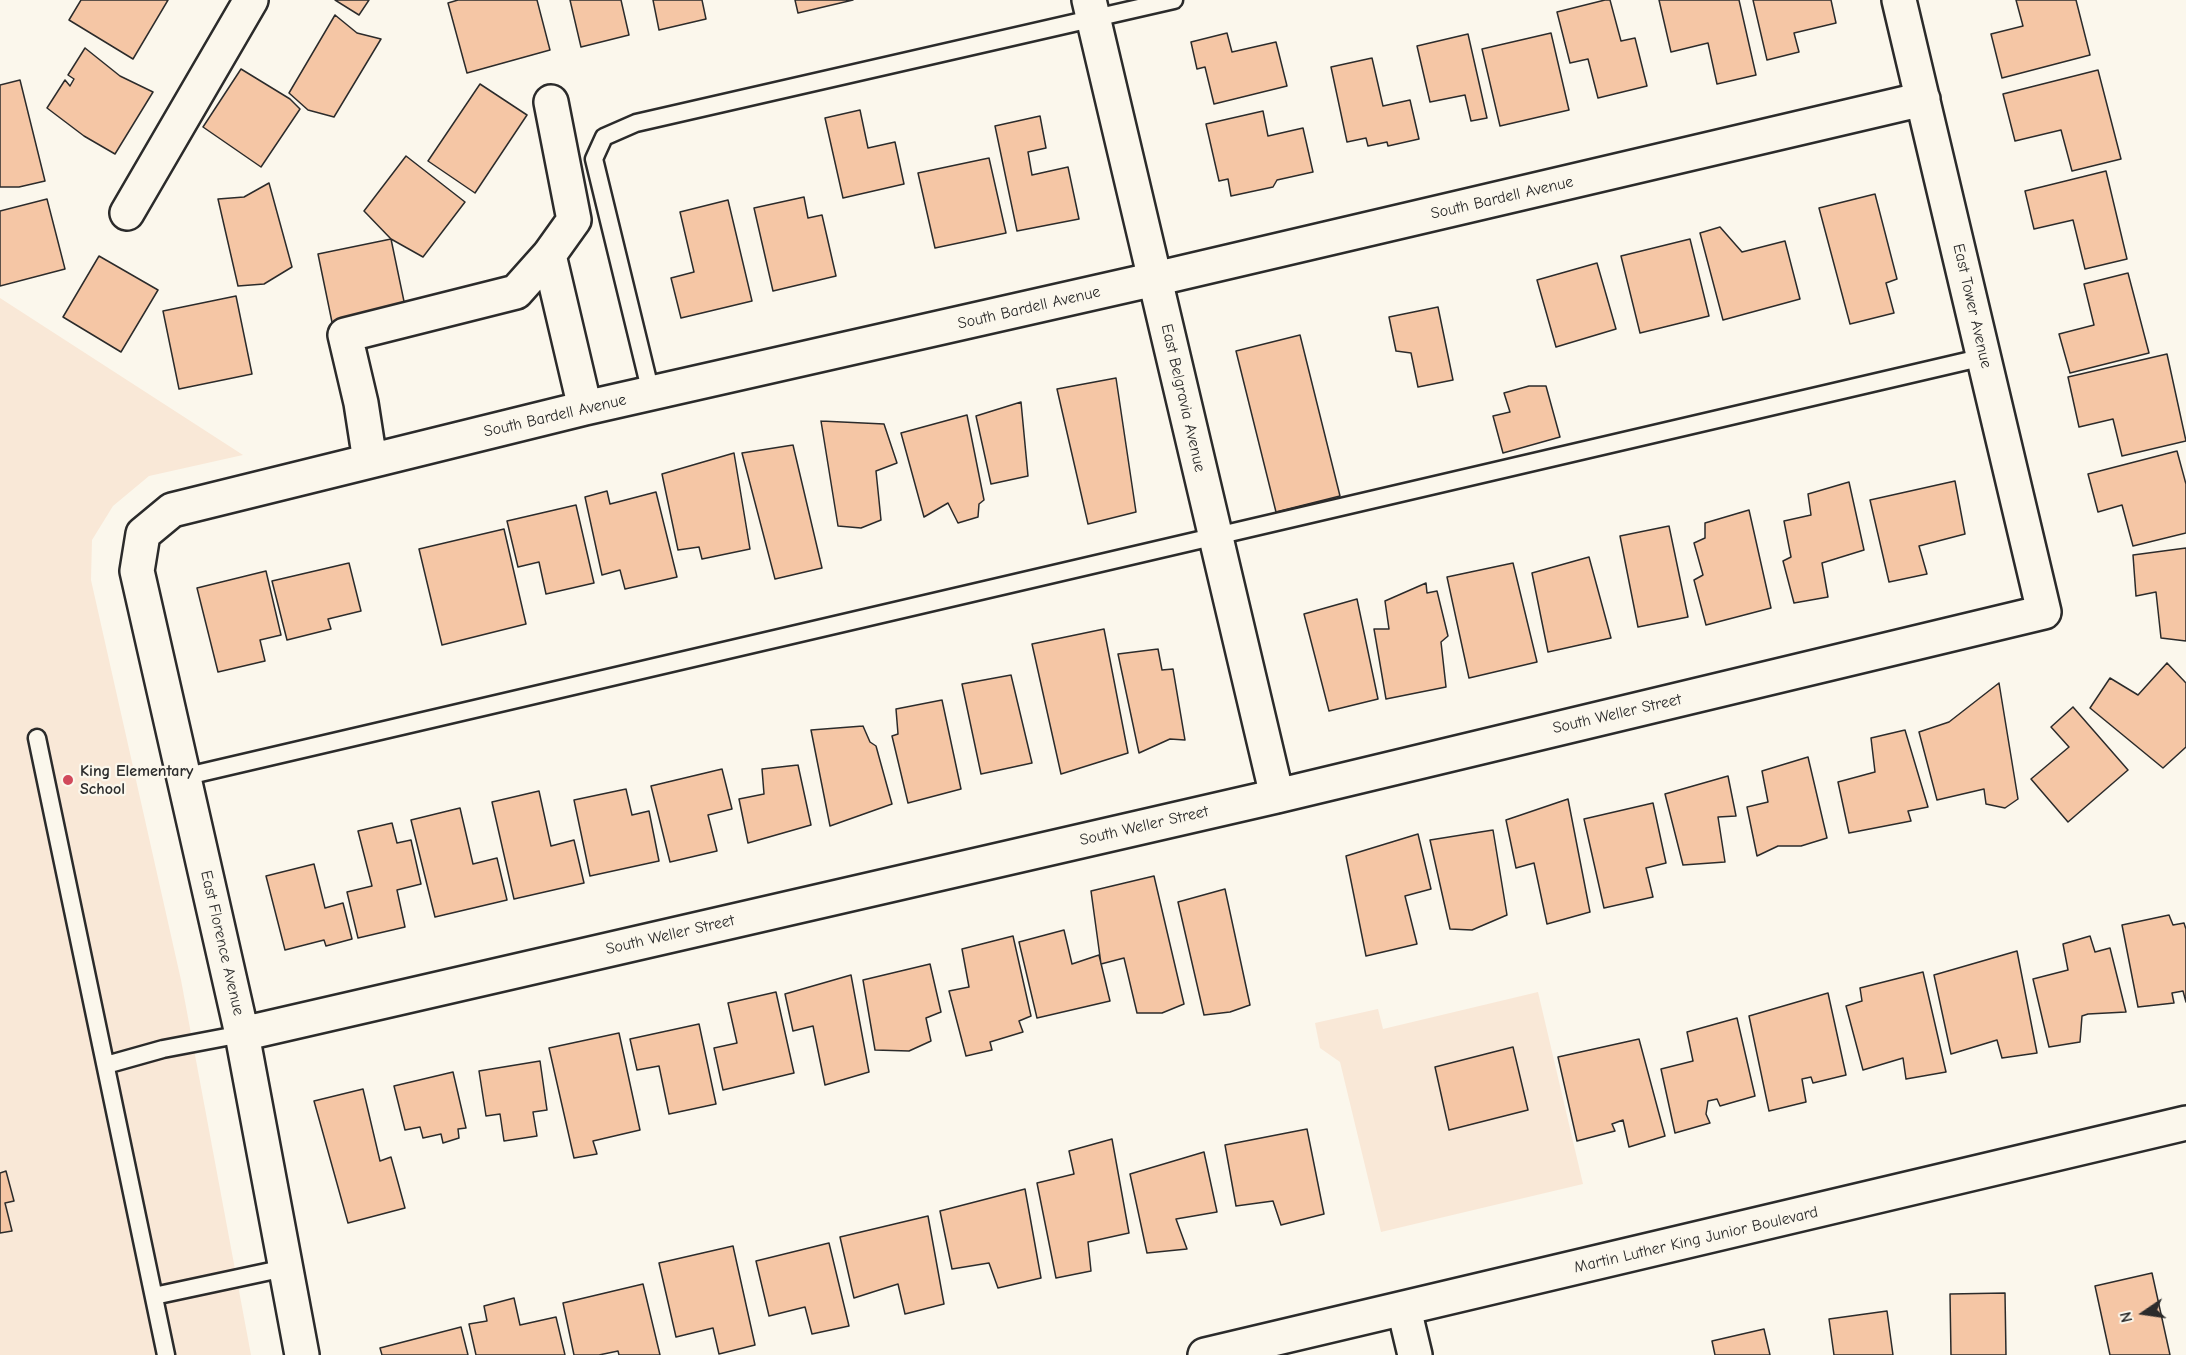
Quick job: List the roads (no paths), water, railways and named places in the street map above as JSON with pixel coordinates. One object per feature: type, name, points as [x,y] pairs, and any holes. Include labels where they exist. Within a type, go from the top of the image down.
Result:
[{"type":"street","points":[[127,213],[251,0]]},
{"type":"street","name":"East Tower Avenue","points":[[1899,0],[2044,612]]},
{"type":"street","name":"East Belgravia Avenue","points":[[1092,10],[1277,795]]},
{"type":"street","name":"South Bardell Avenue","points":[[142,534],[172,510],[585,408],[1155,279],[1923,99]]},
{"type":"street","points":[[370,461],[361,403],[345,335],[516,292],[549,255],[574,220],[551,102]]},
{"type":"street","points":[[549,255],[585,408]]},
{"type":"street","name":"East Florence Avenue","points":[[142,534],[137,571],[242,1034],[302,1355]]},
{"type":"street","name":"South Weller Street","points":[[242,1034],[1277,795],[2044,612]]},
{"type":"street","name":"Martin Luther King Junior Boulevard","points":[[1205,1355],[2186,1123]]},
{"type":"street","points":[[1404,1309],[1415,1355]]},
{"type":"lane","points":[[651,393],[594,159],[604,136],[636,123],[1092,10],[1174,0]]},
{"type":"lane","points":[[183,777],[1984,357]]},
{"type":"lane","points":[[37,738],[166,1355]]},
{"type":"lane","points":[[106,1065],[163,1049],[242,1034]]},
{"type":"lane","points":[[154,1296],[285,1268]]},
{"type":"place","name":"King Elementary School","points":[[68,780]]}]
